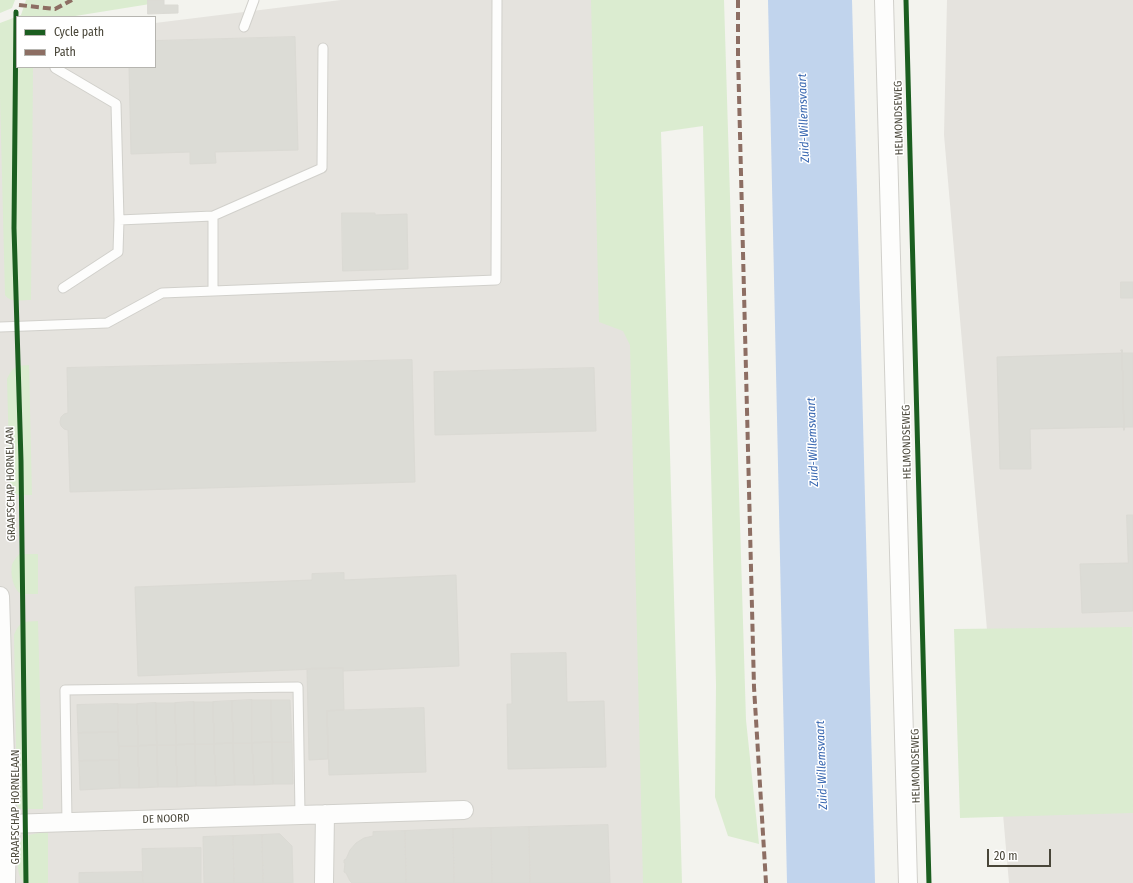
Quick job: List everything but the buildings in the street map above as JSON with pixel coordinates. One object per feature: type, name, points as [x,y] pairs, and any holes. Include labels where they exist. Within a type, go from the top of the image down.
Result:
[{"type":"street","name":"HELMONDSEWEG","points":[[884,0],[908,883]]},
{"type":"street","name":"GRAAFSCHAP HORNELAAN","points":[[0,596],[7,824],[6,883]]},
{"type":"street","name":"DE NOORD","points":[[7,824],[464,810]]},
{"type":"street","points":[[324,883],[325,814]]},
{"type":"lane","points":[[244,27],[254,0]]},
{"type":"lane","points":[[0,327],[107,323],[162,293],[496,280],[497,0]]},
{"type":"lane","points":[[119,220],[213,216],[322,168],[323,48]]},
{"type":"lane","points":[[55,68],[116,104],[119,220],[118,252],[63,288]]},
{"type":"lane","points":[[213,216],[214,291]]},
{"type":"lane","points":[[67,822],[65,690],[298,686],[300,814]]},
{"type":"shaded area","points":[[341,0],[651,0],[666,883],[0,883],[0,42],[16,66],[16,68],[156,68],[156,23]]},
{"type":"shaded area","points":[[947,0],[1133,0],[1133,883],[1009,883],[944,135]]},
{"type":"green space","points":[[0,0],[15,0],[12,8],[0,13]]},
{"type":"green space","points":[[26,0],[150,0],[150,4],[75,16],[18,16],[21,15]]},
{"type":"green space","points":[[591,0],[724,0],[746,720],[759,844],[728,836],[715,797],[716,685],[703,126],[661,132],[682,883],[643,883],[630,345],[623,331],[599,322]]},
{"type":"green space","points":[[16,17],[16,68],[33,68],[31,300],[10,299],[5,295],[0,97],[0,23]]},
{"type":"green space","points":[[29,365],[32,495],[17,495],[10,488],[7,379],[13,369]]},
{"type":"green space","points":[[19,554],[38,554],[38,594],[21,594],[14,585],[11,569]]},
{"type":"green space","points":[[38,621],[43,809],[22,809],[19,808],[17,804],[14,635],[21,624]]},
{"type":"green space","points":[[1132,627],[1133,813],[960,818],[954,629]]},
{"type":"green space","points":[[48,832],[48,883],[26,883],[22,881],[19,872],[18,847],[20,842],[30,835]]},
{"type":"water","name":"Zuid-Willemsvaart","points":[[768,0],[852,0],[875,883],[787,883]]},
{"type":"marked path","points":[[19,5],[55,9],[72,0]]},
{"type":"marked path","points":[[738,0],[738,55],[754,687],[766,883]]},
{"type":"cycle path","points":[[906,0],[929,883]]},
{"type":"cycle path","points":[[16,12],[14,228],[21,461],[26,883]]}]
